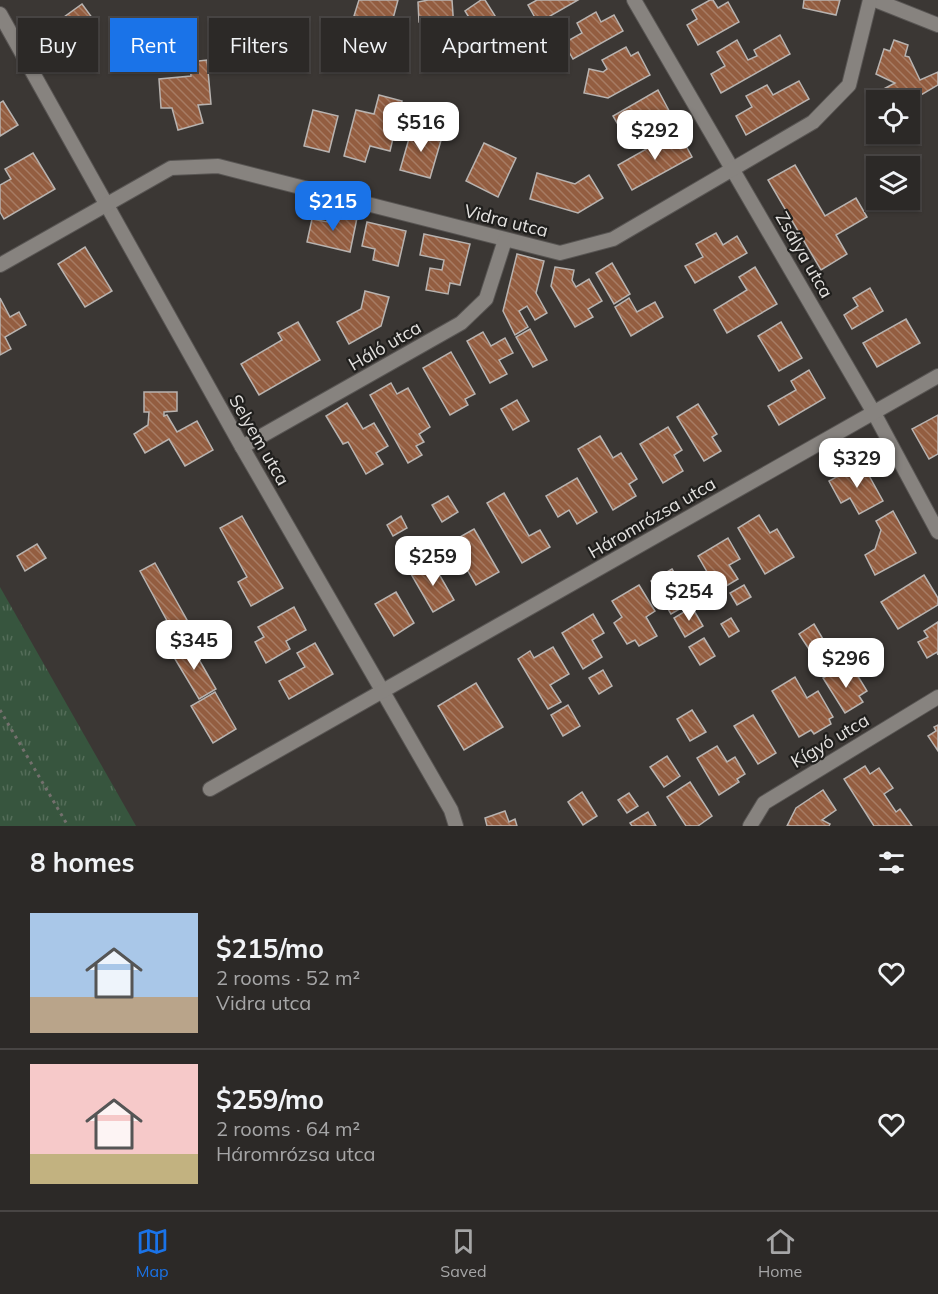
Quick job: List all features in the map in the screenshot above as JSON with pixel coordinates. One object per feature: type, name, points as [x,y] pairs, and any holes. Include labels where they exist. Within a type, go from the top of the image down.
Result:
[{"type":"street","name":"Zsálya utca","points":[[634,0],[874,413],[938,532]]},
{"type":"street","name":"Vidra utca","points":[[106,204],[171,168],[218,166],[560,253],[612,239],[813,122],[849,85],[872,0]]},
{"type":"street","points":[[872,0],[938,25]]},
{"type":"street","name":"Selyem utca","points":[[0,14],[242,447],[451,810],[456,826]]},
{"type":"street","points":[[0,265],[106,204]]},
{"type":"street","name":"Háló utca","points":[[242,447],[461,323],[486,298],[505,240]]},
{"type":"street","name":"Háromrózsa utca","points":[[384,691],[938,376]]},
{"type":"street","points":[[210,789],[384,691]]},
{"type":"street","name":"Kígyó utca","points":[[750,826],[764,803],[938,697]]},
{"type":"path","points":[[0,710],[68,826]]},
{"type":"green space","points":[[0,587],[136,826],[0,826]]},
{"type":"building","points":[[359,0],[398,0],[393,18],[354,16]]},
{"type":"building","points":[[452,0],[453,18],[421,18],[419,22],[418,2]]},
{"type":"building","points":[[481,0],[485,0],[496,18],[469,18],[465,11]]},
{"type":"building","points":[[537,0],[578,0],[547,18],[535,18],[528,5]]},
{"type":"building","points":[[713,0],[718,8],[728,2],[739,22],[698,45],[687,25],[697,19],[692,10]]},
{"type":"building","points":[[804,0],[840,0],[836,15],[803,8]]},
{"type":"building","points":[[82,4],[92,18],[63,18]]},
{"type":"building","points":[[596,12],[601,22],[614,15],[623,31],[573,59],[568,50],[568,41],[582,33],[577,23]]},
{"type":"building","points":[[780,35],[790,54],[721,93],[711,74],[725,66],[717,52],[737,40],[748,60],[757,56],[754,50]]},
{"type":"building","points":[[894,40],[908,45],[905,56],[909,57],[920,80],[938,72],[938,85],[920,96],[920,90],[882,90],[895,83],[876,74],[884,49],[890,51]]},
{"type":"building","points":[[626,47],[631,56],[638,52],[650,75],[608,98],[584,93],[589,69],[603,72],[607,69],[602,60]]},
{"type":"building","points":[[207,60],[211,104],[198,105],[203,123],[178,130],[172,108],[161,108],[159,79],[191,76],[191,72],[197,72],[197,61]]},
{"type":"building","points":[[799,81],[809,99],[746,135],[736,116],[752,107],[746,96],[767,85],[773,95]]},
{"type":"building","points":[[658,90],[674,120],[630,145],[613,116]]},
{"type":"building","points":[[379,95],[402,101],[390,151],[370,146],[365,162],[344,156],[356,110],[374,114]]},
{"type":"building","points":[[3,101],[18,125],[0,136],[0,103]]},
{"type":"building","points":[[313,110],[338,116],[329,152],[304,146]]},
{"type":"building","points":[[412,128],[442,137],[430,178],[400,170]]},
{"type":"building","points":[[678,131],[692,157],[632,190],[618,165]]},
{"type":"building","points":[[484,143],[516,158],[498,197],[466,181]]},
{"type":"building","points":[[33,153],[55,189],[4,219],[0,212],[0,185],[11,179],[5,169]]},
{"type":"building","points":[[795,165],[825,216],[856,198],[867,217],[836,235],[847,254],[821,270],[768,180]]},
{"type":"building","points":[[537,173],[575,184],[589,175],[603,198],[578,213],[530,199]]},
{"type":"building","points":[[331,213],[357,218],[350,252],[307,242],[312,219],[328,222]]},
{"type":"building","points":[[367,222],[406,231],[398,266],[373,260],[375,249],[362,246]]},
{"type":"building","points":[[716,233],[723,245],[737,236],[747,253],[695,283],[685,266],[703,257],[696,244]]},
{"type":"building","points":[[424,234],[470,244],[460,285],[450,283],[448,294],[426,290],[430,268],[442,270],[444,260],[420,255]]},
{"type":"building","points":[[85,247],[112,291],[85,307],[58,264]]},
{"type":"building","points":[[517,254],[544,261],[536,293],[547,313],[535,320],[527,306],[519,311],[528,327],[515,335],[503,311]]},
{"type":"building","points":[[612,263],[630,294],[614,304],[596,273]]},
{"type":"building","points":[[555,267],[574,270],[572,280],[576,287],[589,279],[602,301],[588,309],[593,317],[575,327],[551,286]]},
{"type":"building","points":[[755,267],[777,304],[727,333],[714,310],[747,290],[739,277]]},
{"type":"building","points":[[870,288],[883,311],[852,329],[844,315],[858,306],[853,298]]},
{"type":"building","points":[[365,291],[389,297],[381,326],[349,344],[337,322],[361,309]]},
{"type":"building","points":[[0,298],[10,317],[19,312],[26,325],[5,337],[11,349],[0,355]]},
{"type":"building","points":[[629,298],[637,312],[655,302],[663,317],[631,336],[615,307]]},
{"type":"building","points":[[906,319],[920,343],[877,367],[863,343]]},
{"type":"building","points":[[298,322],[320,360],[259,395],[241,364],[282,340],[278,333]]},
{"type":"building","points":[[781,322],[802,358],[779,371],[758,336]]},
{"type":"building","points":[[530,329],[547,360],[533,367],[516,337]]},
{"type":"building","points":[[483,332],[491,346],[505,338],[513,353],[499,360],[507,374],[490,383],[467,341]]},
{"type":"building","points":[[451,352],[475,394],[465,399],[468,405],[450,415],[423,368]]},
{"type":"building","points":[[809,370],[825,398],[779,425],[768,406],[796,390],[791,381]]},
{"type":"building","points":[[391,383],[397,394],[408,388],[430,427],[419,434],[424,442],[416,446],[422,455],[408,463],[370,395]]},
{"type":"building","points":[[144,392],[177,392],[177,411],[164,412],[164,416],[167,415],[177,432],[197,421],[213,450],[185,466],[169,439],[145,453],[134,434],[148,425],[149,412],[144,412]]},
{"type":"building","points":[[517,400],[529,421],[513,430],[501,409]]},
{"type":"building","points":[[347,403],[363,429],[374,423],[388,446],[376,453],[383,464],[366,474],[348,442],[343,444],[326,416]]},
{"type":"building","points":[[698,404],[717,434],[712,437],[721,451],[704,461],[677,417]]},
{"type":"building","points":[[938,415],[938,454],[929,459],[912,429]]},
{"type":"building","points":[[668,427],[682,450],[674,455],[683,471],[663,483],[640,444]]},
{"type":"building","points":[[600,436],[613,458],[621,453],[637,479],[629,484],[636,496],[613,510],[578,449]]},
{"type":"building","points":[[862,463],[883,501],[859,514],[850,498],[841,503],[829,481]]},
{"type":"building","points":[[577,478],[597,512],[577,524],[569,510],[558,517],[546,496]]},
{"type":"building","points":[[504,493],[529,536],[540,530],[550,547],[522,563],[487,503]]},
{"type":"building","points":[[448,496],[458,512],[442,522],[432,505]]},
{"type":"building","points":[[893,511],[916,553],[875,575],[865,555],[875,549],[881,530],[876,521]]},
{"type":"building","points":[[759,515],[770,533],[777,529],[794,557],[765,574],[738,528]]},
{"type":"building","points":[[242,516],[283,588],[251,606],[238,582],[247,577],[220,528]]},
{"type":"building","points":[[401,516],[407,528],[393,536],[387,525]]},
{"type":"building","points":[[474,529],[499,572],[476,585],[451,542]]},
{"type":"building","points":[[728,538],[740,559],[729,565],[738,579],[718,591],[698,556]]},
{"type":"building","points":[[37,544],[46,558],[25,571],[17,556]]},
{"type":"building","points":[[432,562],[454,600],[433,612],[411,574]]},
{"type":"building","points":[[155,563],[187,620],[171,628],[140,571]]},
{"type":"building","points":[[672,569],[692,602],[671,614],[651,581]]},
{"type":"building","points":[[924,575],[938,598],[938,605],[898,629],[881,602]]},
{"type":"building","points":[[639,585],[655,611],[646,617],[657,636],[639,646],[635,640],[627,644],[614,623],[622,617],[612,601]]},
{"type":"building","points":[[744,585],[751,597],[737,605],[730,593]]},
{"type":"building","points":[[396,592],[414,623],[394,636],[375,604]]},
{"type":"building","points":[[294,607],[306,630],[286,641],[290,649],[266,663],[255,642],[264,637],[258,627]]},
{"type":"building","points":[[692,607],[703,626],[685,637],[674,618]]},
{"type":"building","points":[[593,614],[604,633],[592,640],[602,657],[583,669],[562,633]]},
{"type":"building","points":[[731,618],[739,631],[729,637],[721,624]]},
{"type":"building","points":[[938,622],[938,655],[937,652],[927,658],[918,642],[928,637],[924,631]]},
{"type":"building","points":[[814,624],[830,651],[816,660],[799,634]]},
{"type":"building","points":[[704,638],[715,656],[700,665],[689,647]]},
{"type":"building","points":[[315,643],[333,674],[289,699],[279,681],[305,667],[297,653]]},
{"type":"building","points":[[190,644],[216,689],[199,699],[172,654]]},
{"type":"building","points":[[553,647],[569,674],[550,685],[561,702],[548,709],[518,659],[530,651],[534,658]]},
{"type":"building","points":[[842,667],[848,678],[856,673],[867,691],[859,696],[863,702],[845,713],[823,678]]},
{"type":"building","points":[[603,670],[612,686],[599,694],[589,678]]},
{"type":"building","points":[[795,677],[807,698],[818,691],[833,717],[829,719],[831,724],[814,734],[811,730],[799,737],[772,691]]},
{"type":"building","points":[[476,683],[503,727],[464,750],[438,706]]},
{"type":"building","points":[[215,692],[236,729],[213,743],[191,706]]},
{"type":"building","points":[[568,705],[580,726],[563,736],[551,715]]},
{"type":"building","points":[[692,710],[706,732],[690,741],[677,719]]},
{"type":"building","points":[[753,715],[776,753],[758,764],[734,726]]},
{"type":"building","points":[[938,725],[938,751],[928,736],[936,731],[934,727]]},
{"type":"building","points":[[717,746],[727,762],[735,757],[745,774],[737,779],[739,782],[719,795],[697,758]]},
{"type":"building","points":[[667,756],[680,776],[664,787],[650,767]]},
{"type":"building","points":[[865,766],[870,774],[879,768],[893,788],[884,794],[896,812],[900,809],[912,826],[874,826],[844,779]]},
{"type":"building","points":[[690,782],[712,816],[698,826],[686,826],[667,797]]},
{"type":"building","points":[[823,790],[836,810],[822,820],[830,824],[829,826],[787,826],[796,808]]},
{"type":"building","points":[[582,792],[597,816],[583,825],[568,802]]},
{"type":"building","points":[[629,793],[638,806],[627,813],[618,800]]},
{"type":"building","points":[[505,811],[509,822],[515,819],[517,826],[487,826],[485,818]]},
{"type":"building","points":[[648,812],[656,826],[632,826],[630,823]]}]
